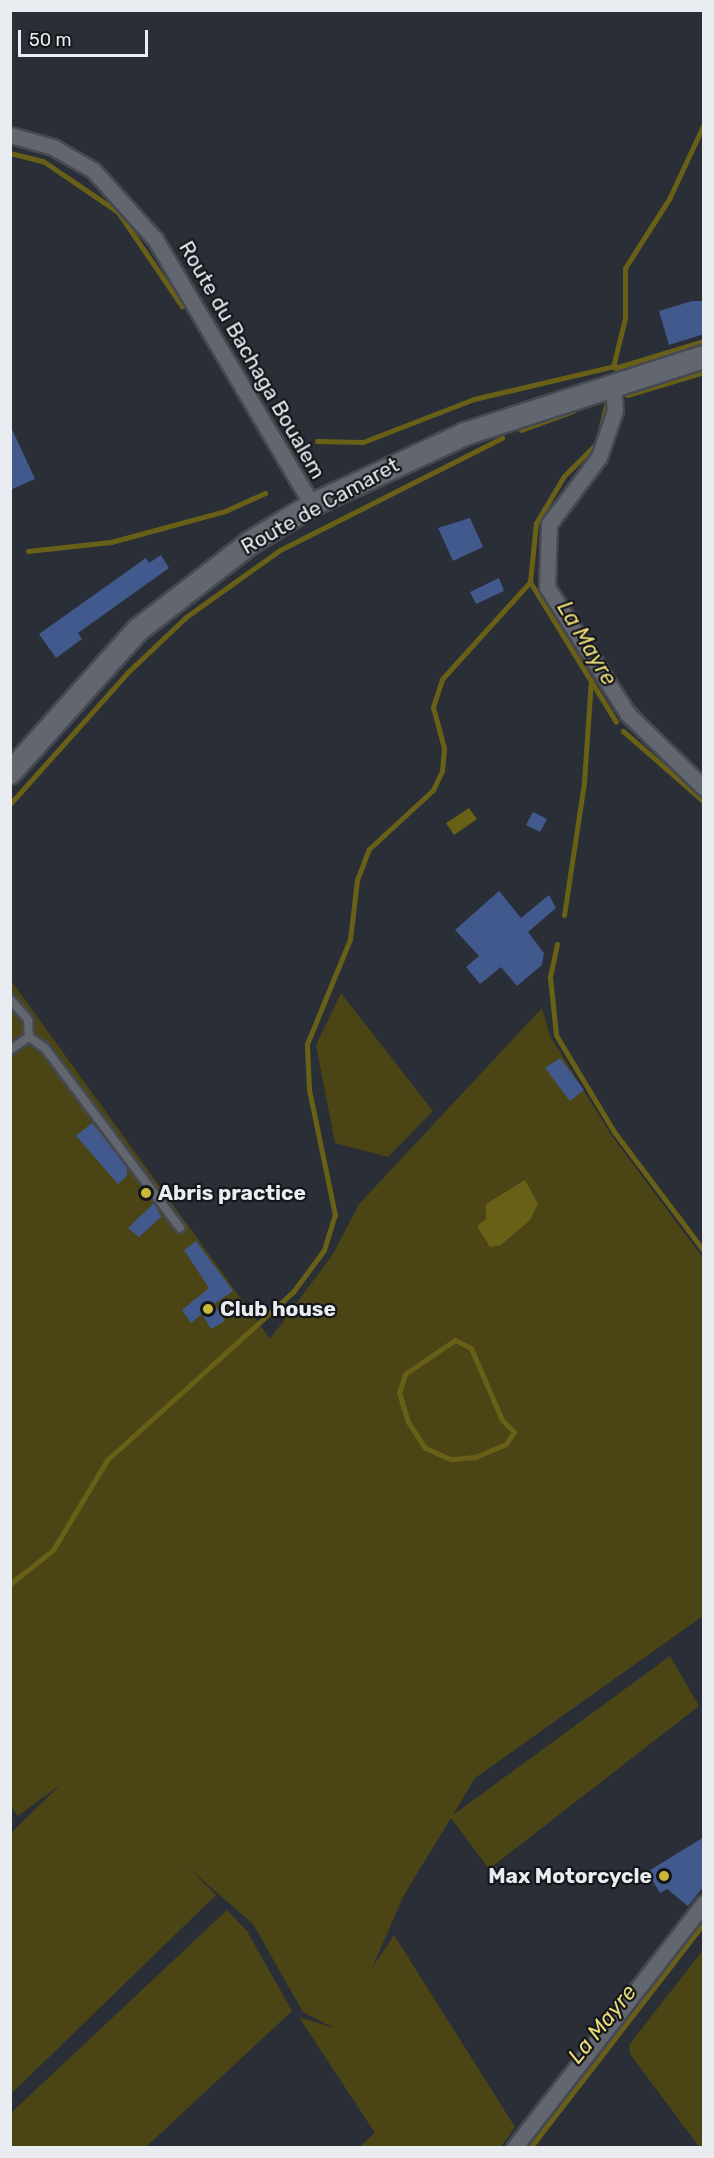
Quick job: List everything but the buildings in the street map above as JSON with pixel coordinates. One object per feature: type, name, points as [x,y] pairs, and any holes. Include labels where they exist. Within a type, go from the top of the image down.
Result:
[{"type":"main road","name":"Route de Camaret","points":[[10,773],[98,671],[176,597],[312,505],[443,442],[572,398],[704,357]]},
{"type":"street","name":"Route du Bachaga Boualem","points":[[10,135],[53,147],[93,170],[155,239],[312,505]]},
{"type":"street","points":[[604,388],[615,410],[598,457],[549,524],[547,587],[628,714],[704,788]]},
{"type":"street","points":[[514,2148],[704,1903]]},
{"type":"lane","points":[[10,999],[28,1020],[29,1037]]},
{"type":"lane","points":[[10,1050],[29,1037]]},
{"type":"lane","points":[[29,1037],[45,1048],[180,1228]]},
{"type":"shaded area","points":[[469,808],[477,819],[454,835],[446,823]]},
{"type":"shaded area","points":[[10,979],[270,1339],[333,1254],[359,1204],[542,1008],[550,1036],[612,1136],[703,1258],[703,1616],[475,1778],[453,1815],[670,1656],[699,1706],[489,1869],[451,1818],[404,1895],[372,1968],[394,1935],[515,2127],[501,2147],[359,2147],[375,2133],[299,2017],[334,2028],[303,2012],[253,1924],[189,1868],[216,1895],[11,2094],[11,1833],[61,1784],[18,1816],[11,1807]]},
{"type":"shaded area","points":[[341,993],[433,1111],[388,1157],[335,1143],[316,1045]]},
{"type":"shaded area","points":[[525,1180],[538,1204],[530,1220],[501,1245],[490,1247],[477,1226],[486,1219],[486,1204]]},
{"type":"shaded area","points":[[227,1910],[247,1931],[292,2011],[146,2147],[11,2147],[11,2113]]},
{"type":"shaded area","points":[[703,1950],[704,2147],[700,2148],[630,2054],[629,2045]]},
{"type":"waterway","points":[[613,367],[625,318],[625,268],[669,199],[704,124]]},
{"type":"waterway","points":[[10,153],[43,161],[118,212],[182,306]]},
{"type":"waterway","points":[[615,368],[704,341]]},
{"type":"waterway","points":[[317,441],[363,442],[474,399],[615,366]]},
{"type":"waterway","points":[[627,395],[704,372]]},
{"type":"waterway","points":[[10,1584],[53,1550],[107,1460],[293,1292],[324,1250],[335,1215],[309,1090],[307,1044],[350,939],[357,880],[369,849],[433,790],[442,771],[444,748],[433,707],[442,679],[530,582],[536,523],[564,476],[597,443],[608,398]]},
{"type":"waterway","points":[[521,430],[573,411]]},
{"type":"waterway","points":[[10,804],[127,673],[186,617],[280,550],[502,438]]},
{"type":"waterway","points":[[28,551],[111,542],[225,511],[265,493]]},
{"type":"waterway","name":"La Mayre","points":[[530,582],[616,722]]},
{"type":"waterway","points":[[564,915],[584,782],[591,680]]},
{"type":"waterway","points":[[628,701],[645,721]]},
{"type":"waterway","name":"La Mayre","points":[[623,731],[704,802]]},
{"type":"waterway","points":[[557,944],[550,977],[556,1035],[615,1133],[704,1251]]},
{"type":"waterway","points":[[455,1340],[471,1348],[502,1420],[514,1432],[506,1444],[475,1457],[450,1459],[425,1448],[408,1422],[399,1393],[405,1374],[455,1340]]},
{"type":"waterway","name":"La Mayre","points":[[530,2148],[704,1923]]},
{"type":"place","name":"Abris practice","points":[[146,1193]]},
{"type":"place","name":"Club house","points":[[208,1309]]},
{"type":"place","name":"Max Motorcycle","points":[[664,1876]]}]
